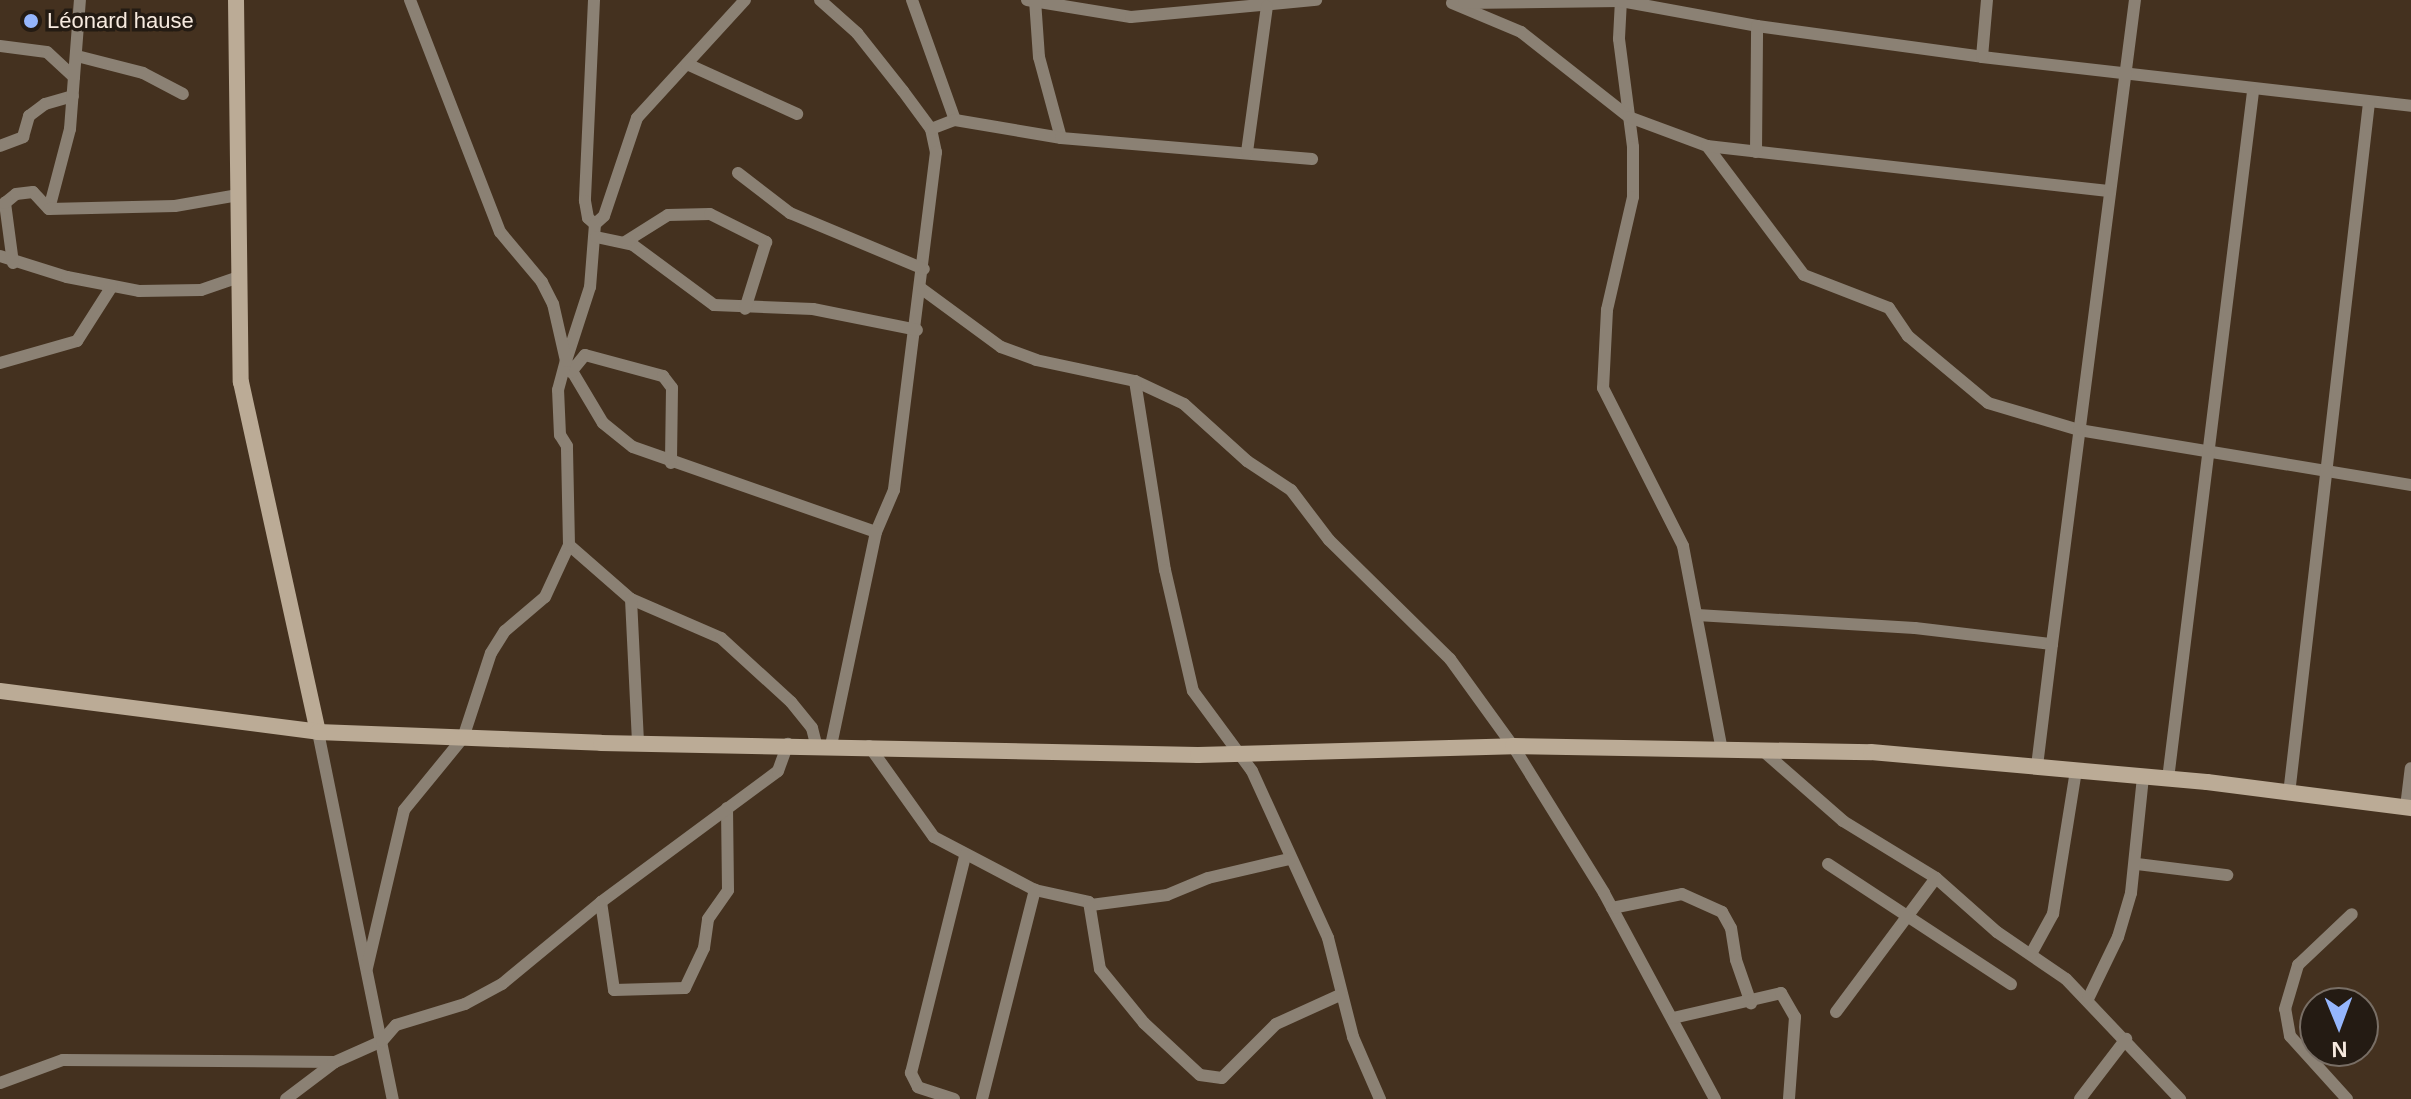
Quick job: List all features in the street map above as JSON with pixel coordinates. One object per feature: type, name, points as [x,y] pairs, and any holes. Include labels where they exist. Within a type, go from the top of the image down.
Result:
[{"type":"street","points":[[49,209],[73,96],[80,0]]},
{"type":"street","points":[[236,0],[241,382],[248,431],[318,732],[393,1099]]},
{"type":"street","points":[[410,0],[500,232],[549,293],[568,366],[603,423],[633,447],[671,463],[876,532]]},
{"type":"street","points":[[594,0],[585,201],[588,218],[596,230],[625,242],[714,305],[745,309],[813,309],[917,330]]},
{"type":"street","points":[[367,968],[400,819],[463,738],[491,653],[505,631],[545,597],[569,545],[567,446],[560,435],[558,390],[568,366],[590,287],[596,230],[604,216],[637,118],[745,0]]},
{"type":"street","points":[[820,0],[857,33],[931,129],[936,152],[917,330],[894,490],[876,532],[823,744]]},
{"type":"street","points":[[912,0],[955,120]]},
{"type":"street","points":[[1061,138],[1039,57],[1033,0],[1131,17],[1316,0]]},
{"type":"street","points":[[1621,0],[1619,39],[1629,117],[1633,197],[1607,310],[1603,388],[1683,546],[1722,750]]},
{"type":"street","points":[[1449,2],[1621,0],[1757,26],[1982,57],[2253,92],[2411,106]]},
{"type":"street","points":[[1982,57],[1987,0]]},
{"type":"street","points":[[2037,767],[2122,75],[2135,0]]},
{"type":"street","points":[[1449,2],[1521,32],[1629,117],[1707,146],[2108,191]]},
{"type":"street","points":[[1247,152],[1256,5]]},
{"type":"street","points":[[1756,152],[1757,26]]},
{"type":"street","points":[[0,46],[47,52],[74,77]]},
{"type":"street","points":[[77,56],[143,73],[183,94]]},
{"type":"street","points":[[687,64],[797,114]]},
{"type":"street","points":[[2168,779],[2253,92]]},
{"type":"street","points":[[0,146],[23,137],[29,116],[45,104],[73,96]]},
{"type":"street","points":[[2289,794],[2323,470],[2369,103]]},
{"type":"street","points":[[931,129],[955,120],[1061,138],[1312,159]]},
{"type":"street","points":[[1707,146],[1804,275],[1889,308],[1908,336],[1988,403],[2079,430],[2411,485]]},
{"type":"street","points":[[738,173],[790,213],[924,269]]},
{"type":"street","points":[[13,263],[5,203],[16,194],[30,192],[49,209],[175,206],[238,195]]},
{"type":"street","points":[[625,242],[668,215],[710,214],[766,242],[745,309]]},
{"type":"street","points":[[0,256],[13,263],[112,286],[186,292],[239,277]]},
{"type":"street","points":[[0,363],[77,341],[112,286]]},
{"type":"street","points":[[922,289],[1001,347],[1036,360],[1135,381],[1184,404],[1247,461],[1291,490],[1329,540],[1450,659],[1513,746],[1612,908],[1715,1099]]},
{"type":"street","points":[[568,366],[585,355],[663,376],[672,388],[671,463]]},
{"type":"street","points":[[1135,381],[1165,570],[1193,691],[1242,754],[1328,938],[1353,1037],[1380,1099]]},
{"type":"street","points":[[569,545],[631,599],[721,638],[791,702],[823,744]]},
{"type":"street","points":[[631,599],[638,743]]},
{"type":"street","points":[[1697,615],[1915,628],[2052,644]]},
{"type":"street","points":[[0,691],[318,732],[463,738],[1242,754],[1513,746],[1871,752],[2143,776],[2408,807],[2411,768]]},
{"type":"street","points":[[286,1099],[335,1062],[382,1041],[396,1025],[465,1004],[502,984],[601,902],[778,771],[788,744]]},
{"type":"street","points":[[869,746],[930,833],[965,856],[1035,890],[1091,905],[1167,895],[1208,878],[1289,859]]},
{"type":"street","points":[[1762,750],[1843,821],[1936,878],[2088,999],[2180,1099]]},
{"type":"street","points":[[2031,954],[2053,914],[2076,770]]},
{"type":"street","points":[[2088,999],[2118,937],[2137,864],[2143,776]]},
{"type":"street","points":[[601,902],[614,990],[685,988],[704,948],[708,919],[728,890],[727,808]]},
{"type":"street","points":[[954,1099],[918,1087],[911,1073],[965,856]]},
{"type":"street","points":[[1828,864],[2011,984]]},
{"type":"street","points":[[2137,864],[2227,875]]},
{"type":"street","points":[[1836,1012],[1936,878]]},
{"type":"street","points":[[982,1099],[1035,890]]},
{"type":"street","points":[[1612,908],[1677,894],[1722,912],[1731,928],[1737,968],[1751,1003]]},
{"type":"street","points":[[1091,905],[1100,969],[1144,1023],[1208,1078],[1222,1078],[1288,1016],[1342,994]]},
{"type":"street","points":[[2347,1099],[2290,1036],[2285,1009],[2298,965],[2352,914]]},
{"type":"street","points":[[1673,1018],[1751,1003],[1781,993],[1792,1008],[1796,1030],[1789,1099]]},
{"type":"street","points":[[2080,1099],[2126,1039]]},
{"type":"street","points":[[0,1083],[63,1060],[335,1062]]},
{"type":"place","name":"Léonard hause","points":[[31,21]]}]
